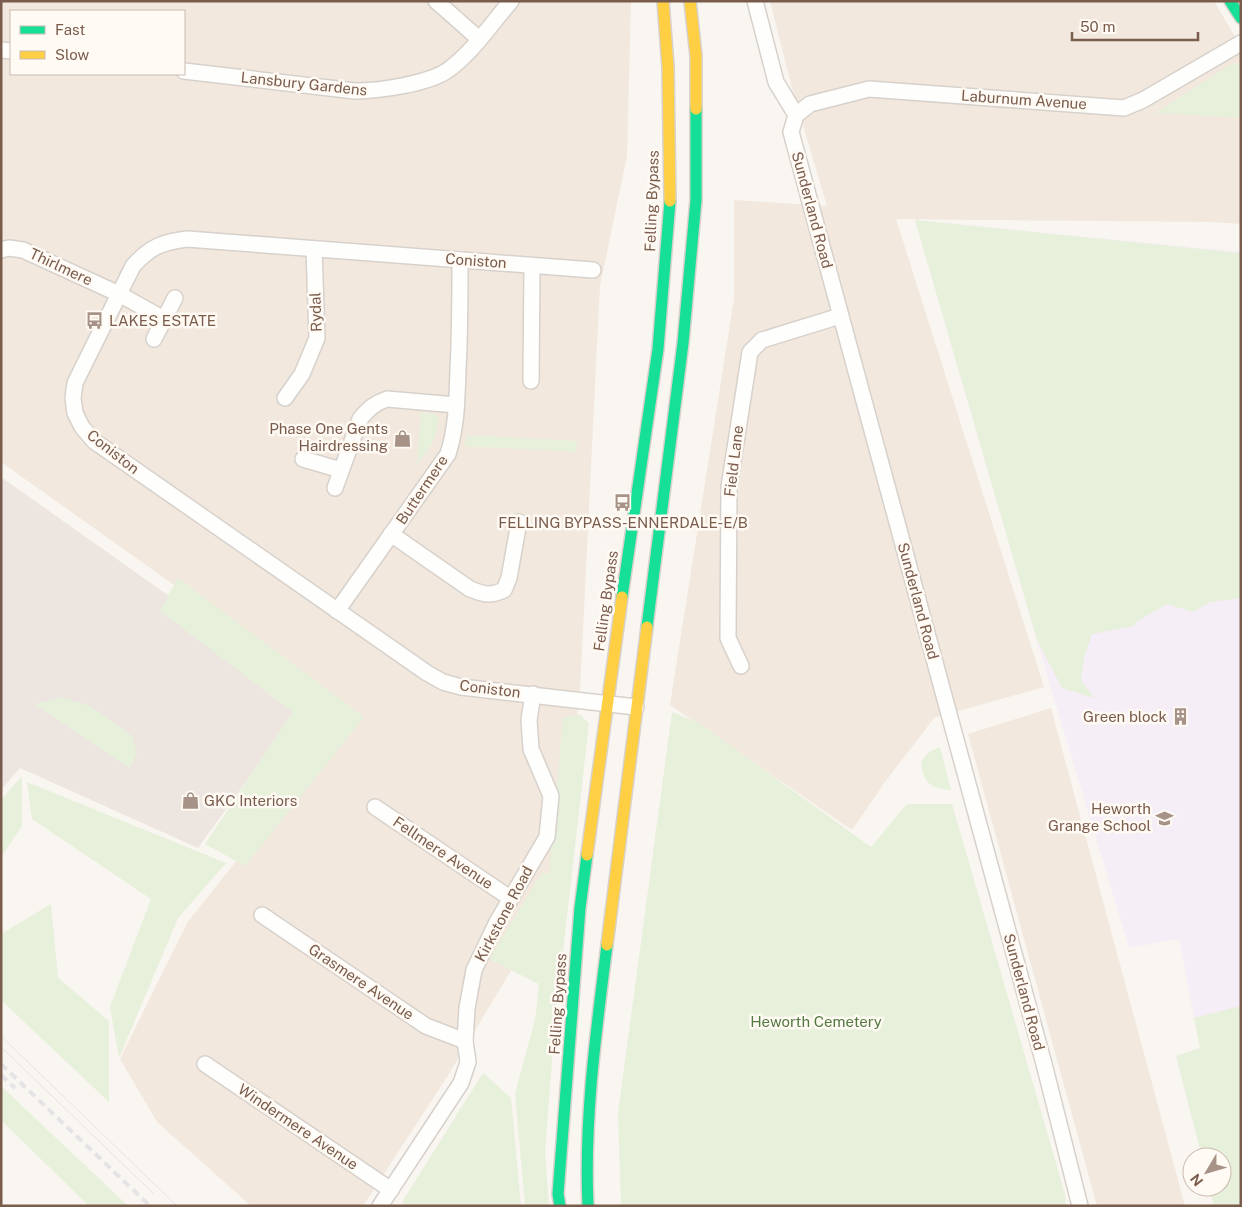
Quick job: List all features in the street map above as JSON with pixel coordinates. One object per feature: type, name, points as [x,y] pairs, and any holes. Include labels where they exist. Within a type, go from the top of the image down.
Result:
[{"type":"main road","name":"Felling Bypass","points":[[560,1206],[558,1194],[580,908],[606,704],[658,349],[664,280],[670,200],[668,66],[663,1]]},
{"type":"main road","points":[[588,1206],[586,1170],[588,1101],[611,905],[683,343],[696,200],[696,56],[690,1]]},
{"type":"main road","points":[[1230,1],[1241,18]]},
{"type":"street","points":[[436,1],[479,39]]},
{"type":"street","name":"Lansbury Gardens","points":[[185,71],[355,91],[379,90],[433,77],[445,72],[466,54],[511,1]]},
{"type":"street","points":[[755,1],[776,82],[796,115]]},
{"type":"street","name":"Laburnum Avenue","points":[[796,115],[810,104],[869,89],[1124,108],[1143,100],[1241,43]]},
{"type":"street","name":"Sunderland Road","points":[[796,115],[791,132],[1044,1064],[1080,1206]]},
{"type":"street","name":"Coniston","points":[[594,270],[187,239],[170,241],[156,246],[143,255],[133,266],[75,383],[73,398],[75,413],[82,427],[94,441],[337,611],[443,682],[461,687],[636,707]]},
{"type":"street","name":"Thirlmere","points":[[1,250],[9,248],[23,250],[119,294],[164,319]]},
{"type":"street","name":"Rydal","points":[[285,398],[302,374],[317,338],[314,249]]},
{"type":"street","name":"Buttermere","points":[[337,611],[448,454],[455,426],[460,315],[460,260]]},
{"type":"street","points":[[532,266],[532,381]]},
{"type":"street","points":[[154,339],[175,298]]},
{"type":"street","name":"Field Lane","points":[[741,666],[728,638],[728,487],[750,352],[762,340],[840,316]]},
{"type":"street","points":[[335,488],[360,419],[366,410],[376,403],[387,400],[456,405]]},
{"type":"street","points":[[303,459],[342,470]]},
{"type":"street","points":[[391,534],[470,589],[492,595],[504,590],[509,578],[519,522]]},
{"type":"street","name":"Kirkstone Road","points":[[380,1206],[461,1083],[468,1062],[465,1041],[467,1008],[474,970],[510,898],[547,837],[551,796],[531,749],[530,720],[533,694]]},
{"type":"street","name":"Fellmere Avenue","points":[[375,807],[510,898]]},
{"type":"street","name":"Grasmere Avenue","points":[[262,915],[426,1026],[465,1041]]},
{"type":"street","name":"Windermere Avenue","points":[[205,1064],[391,1190]]},
{"type":"shaded area","points":[[1,1],[631,1],[627,156],[600,286],[580,689],[559,891],[447,1077],[363,1206],[251,1206],[157,1122],[120,1059],[187,923],[354,713],[1,462]]},
{"type":"shaded area","points":[[770,1],[1214,1],[1241,47],[1241,224],[1213,222],[896,219],[1044,687],[934,718],[885,782],[852,830],[670,705],[734,299],[734,200],[827,206],[793,92]]},
{"type":"shaded area","name":"Heworth Grange School","points":[[915,220],[1241,252],[1241,1206],[1214,1206],[1212,1197],[1232,1197],[1232,1147],[1199,1147],[1176,1056],[1200,1048],[1179,939],[1129,948],[1053,696]]},
{"type":"shaded area","points":[[1,477],[309,695],[198,848],[20,768],[1,790]]},
{"type":"shaded area","points":[[1051,708],[1185,1206],[1097,1206],[968,734]]},
{"type":"green space","points":[[1233,63],[1241,64],[1241,118],[1155,113]]},
{"type":"green space","name":"Heworth Grange School","points":[[915,220],[1241,253],[1241,598],[1210,602],[1193,612],[1167,604],[1136,622],[1134,626],[1092,634],[1084,658],[1081,680],[1094,698],[1062,688],[1037,640]]},
{"type":"green space","points":[[421,412],[434,414],[438,417],[438,424],[432,443],[417,465]]},
{"type":"green space","points":[[467,435],[577,441],[576,452],[464,446]]},
{"type":"green space","points":[[178,578],[364,717],[245,866],[205,844],[293,712],[160,611]]},
{"type":"green space","points":[[62,697],[92,707],[132,736],[137,754],[129,768],[35,704]]},
{"type":"green space","name":"Heworth Cemetery","points":[[672,712],[699,723],[871,847],[907,804],[952,804],[1065,1194],[1066,1206],[621,1206],[618,1113]]},
{"type":"green space","points":[[580,714],[589,724],[555,1022],[545,1152],[549,1206],[525,1206],[515,1093],[535,1020],[539,984],[489,959],[542,873],[549,874],[563,718]]},
{"type":"green space","points":[[940,747],[951,790],[933,786],[926,779],[922,769],[921,762],[929,752]]},
{"type":"green space","points":[[22,776],[22,826],[1,857],[1,800]]},
{"type":"green space","points":[[27,782],[226,863],[178,918],[119,1058],[110,1007],[151,899],[32,819]]},
{"type":"green space","points":[[51,904],[58,978],[109,1021],[109,1102],[1,1000],[1,934]]},
{"type":"green space","points":[[1241,1006],[1241,1206],[1214,1206],[1212,1197],[1232,1197],[1232,1147],[1199,1147],[1176,1056],[1200,1048],[1194,1018]]},
{"type":"green space","points":[[483,1073],[511,1098],[521,1206],[407,1206],[402,1202]]},
{"type":"green space","points":[[1,1086],[128,1206],[89,1206],[1,1120]]},
{"type":"tram line","points":[[1,1036],[177,1206]]},
{"type":"tram line","points":[[1,1047],[154,1194]]},
{"type":"railway","points":[[1,1064],[150,1206]]},
{"type":"railway","points":[[1,1075],[15,1088]]},
{"type":"traffic: fast","points":[[1230,1],[1241,18]]},
{"type":"traffic: fast","points":[[647,627],[683,343],[696,200],[696,109]]},
{"type":"traffic: fast","points":[[622,597],[658,349],[670,201]]},
{"type":"traffic: fast","points":[[560,1206],[558,1194],[580,908],[587,855]]},
{"type":"traffic: fast","points":[[588,1206],[589,1108],[607,945]]},
{"type":"traffic: slow","points":[[663,1],[668,67],[670,201]]},
{"type":"traffic: slow","points":[[690,1],[696,56],[696,109]]},
{"type":"traffic: slow","points":[[587,855],[622,597]]},
{"type":"traffic: slow","points":[[607,945],[647,627]]},
{"type":"place","name":"LAKES ESTATE","points":[[95,321]]},
{"type":"place","name":"Phase One Gents Hairdressing","points":[[402,438]]},
{"type":"place","name":"FELLING BYPASS-ENNERDALE-E/B","points":[[623,502]]},
{"type":"place","name":"Green block","points":[[1181,717]]},
{"type":"place","name":"GKC Interiors","points":[[190,801]]},
{"type":"place","name":"Heworth Grange School","points":[[1165,818]]}]
